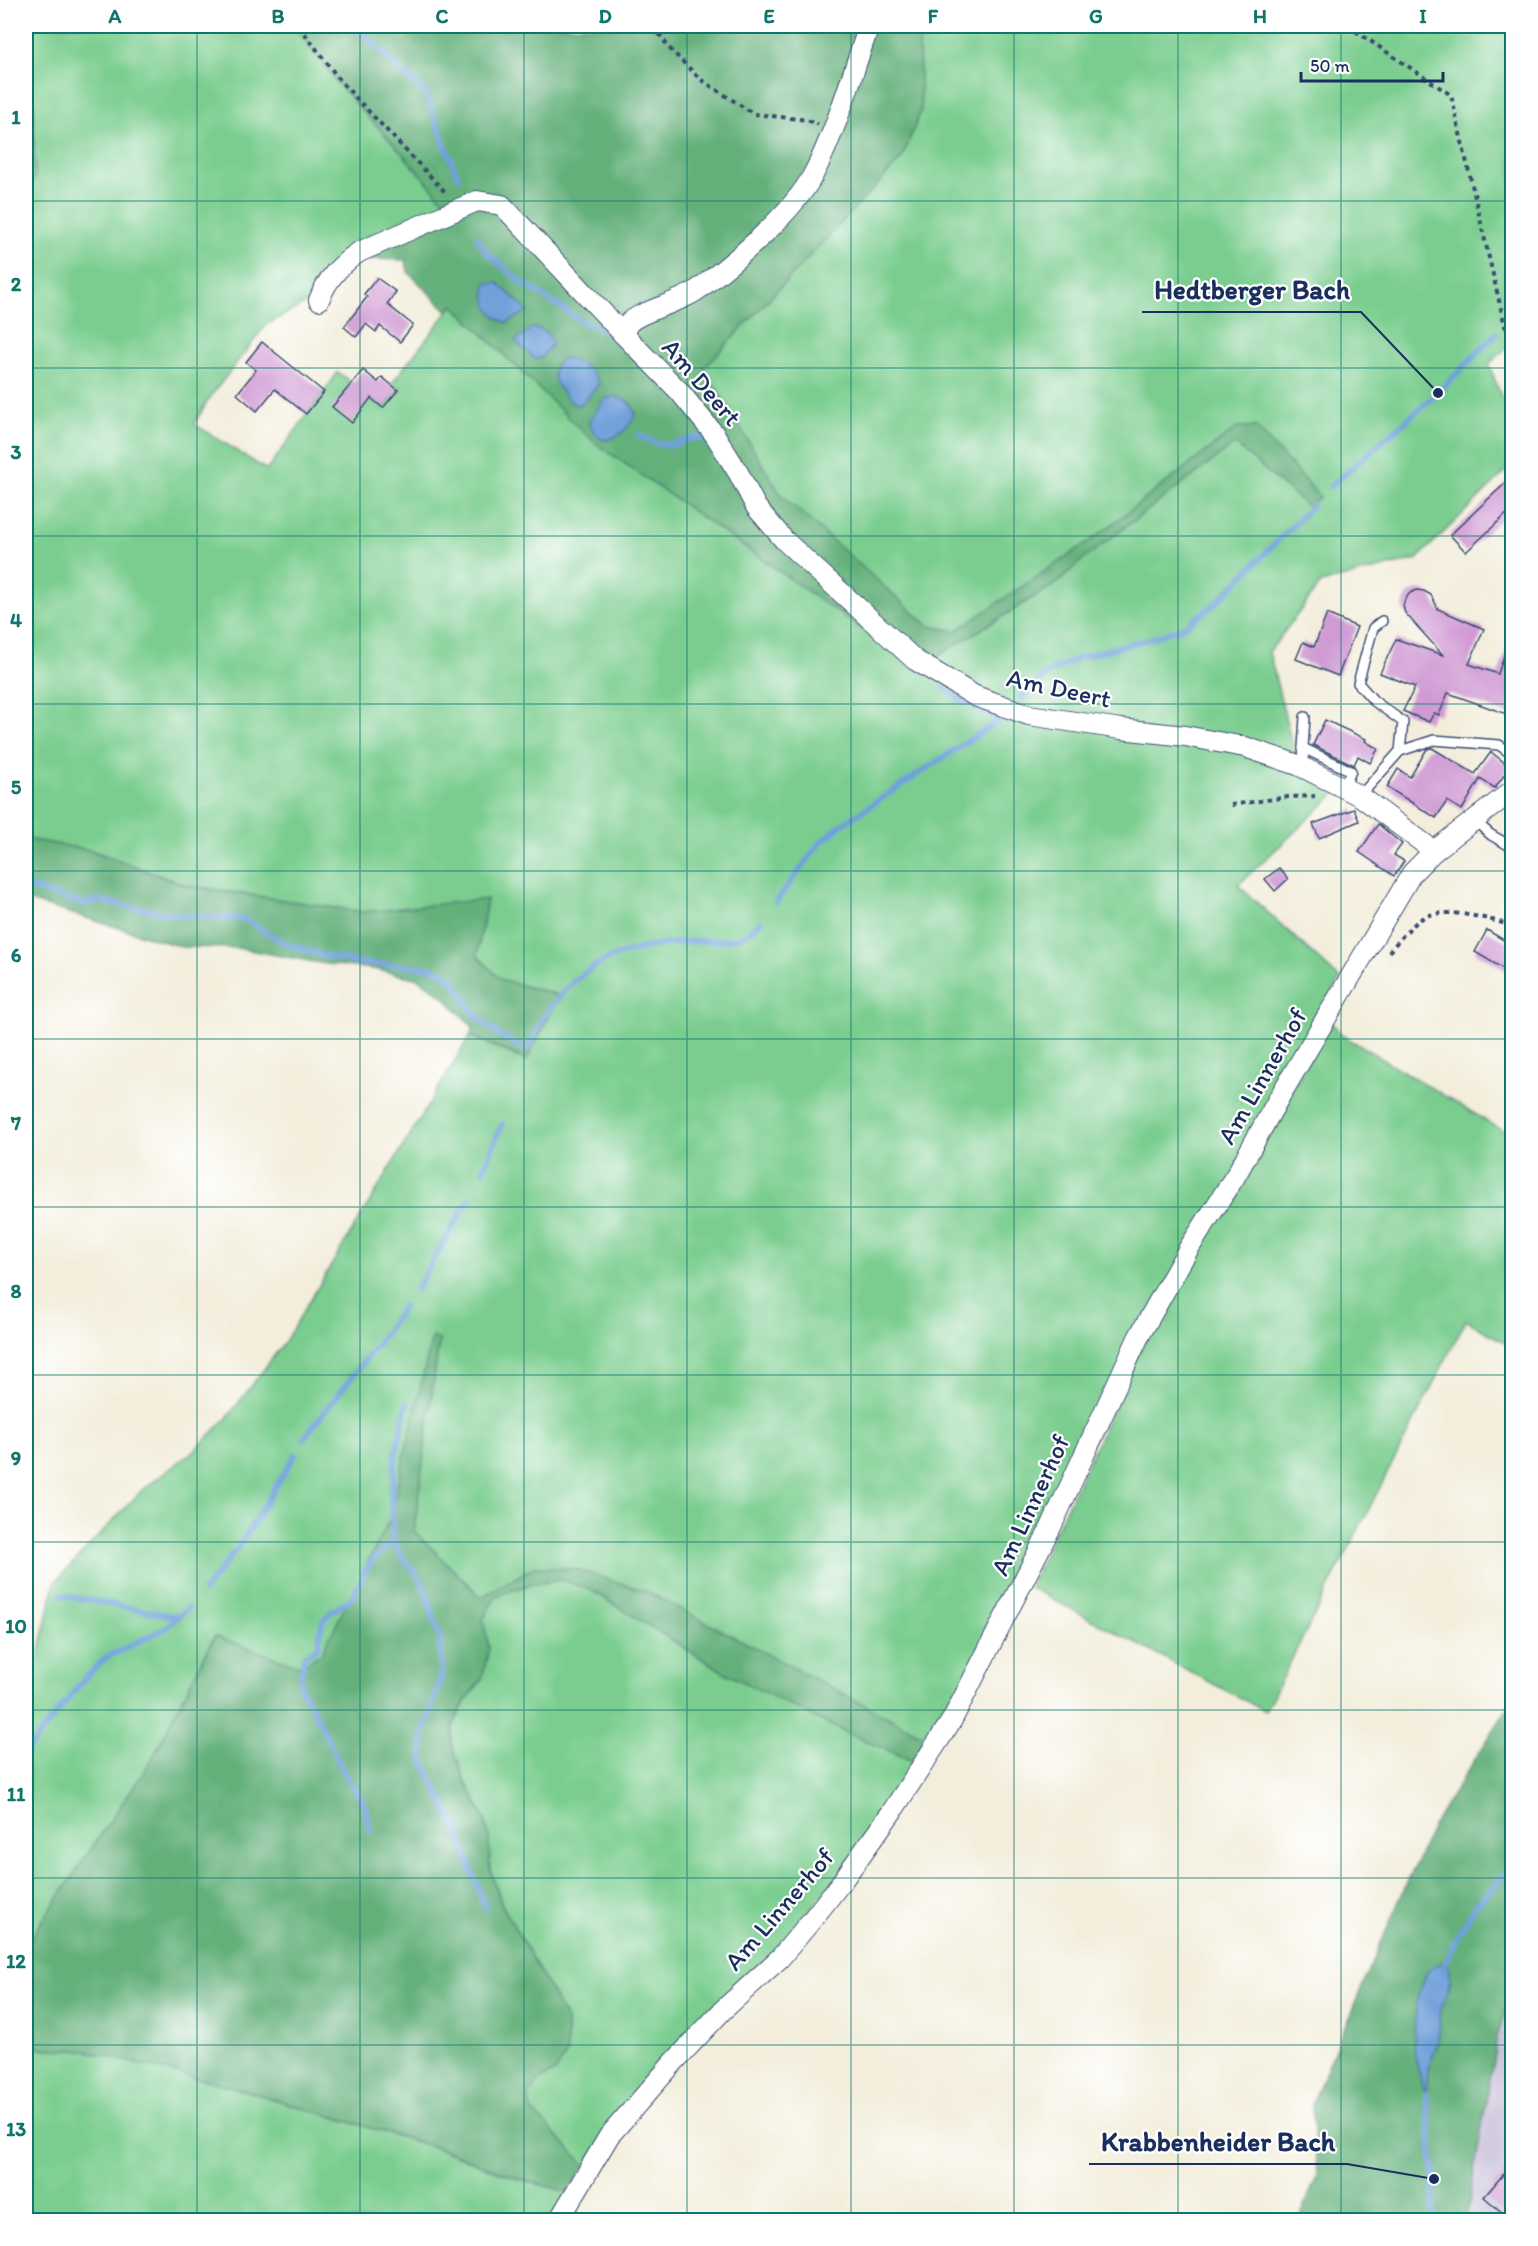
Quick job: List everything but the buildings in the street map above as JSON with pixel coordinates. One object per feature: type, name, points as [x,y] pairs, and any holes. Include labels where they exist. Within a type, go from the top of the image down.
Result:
[{"type":"street","name":"Am Deert","points":[[623,334],[630,322],[697,291],[738,258],[800,195],[813,176],[833,130],[869,26]]},
{"type":"street","name":"Am Deert","points":[[319,300],[326,282],[346,261],[359,252],[477,201],[502,205],[679,391],[715,435],[765,520],[915,660],[975,696],[1019,712],[1245,747],[1305,769],[1352,792],[1434,851]]},
{"type":"street","name":"Am Linnerhof","points":[[560,2220],[609,2136],[723,2010],[780,1958],[840,1884],[891,1813],[952,1720],[1051,1527],[1138,1338],[1412,873],[1434,851],[1512,790]]},
{"type":"lane","points":[[1382,621],[1373,628],[1358,683],[1374,701],[1402,722],[1400,751]]},
{"type":"lane","points":[[1305,717],[1303,748],[1305,769]]},
{"type":"lane","points":[[1352,792],[1400,751],[1434,740],[1499,745],[1512,754]]},
{"type":"lane","points":[[1303,748],[1351,771],[1352,792]]},
{"type":"lane","points":[[1474,820],[1491,835],[1512,847]]},
{"type":"path","points":[[299,26],[336,76],[449,197],[466,205]]},
{"type":"path","points":[[654,26],[669,48],[700,79],[754,114],[807,120],[833,130]]},
{"type":"path","points":[[1348,26],[1451,95],[1505,326],[1512,336]]},
{"type":"path","points":[[1231,805],[1288,797],[1324,796]]},
{"type":"path","points":[[1389,952],[1407,931],[1424,917],[1469,914],[1512,926]]},
{"type":"shaded area","points":[[1512,1990],[1512,2220],[1466,2220],[1497,2037]]},
{"type":"green space","points":[[26,26],[294,26],[337,83],[449,207],[360,246],[312,300],[266,325],[210,397],[194,424],[267,470],[338,372],[383,408],[400,390],[392,383],[453,305],[594,442],[902,657],[981,704],[1244,749],[1338,791],[1238,885],[1340,979],[932,1740],[645,1591],[575,1569],[481,1597],[414,1531],[439,1341],[393,1534],[323,1652],[302,1667],[214,1636],[151,1761],[26,1945],[26,1671],[38,1659],[55,1582],[141,1491],[196,1449],[227,1418],[286,1340],[470,1036],[527,1061],[559,995],[498,979],[477,955],[487,900],[363,912],[187,885],[91,850],[26,839],[26,197],[34,178],[34,102],[26,88]]},
{"type":"green space","points":[[294,26],[929,26],[919,43],[921,110],[902,158],[704,368],[781,495],[929,626],[956,631],[1093,539],[1238,427],[1256,427],[1320,497],[1308,507],[1235,444],[1082,560],[1058,582],[929,661],[892,650],[594,442],[453,305],[447,311],[408,272],[406,260],[369,259],[366,252],[449,207],[337,83]]},
{"type":"green space","points":[[929,26],[1512,26],[1512,342],[1489,364],[1512,426],[1512,465],[1417,559],[1321,583],[1269,652],[1296,760],[1010,704],[929,661],[1058,583],[1082,560],[1235,444],[1308,507],[1319,496],[1256,427],[1238,427],[1093,539],[956,631],[929,626],[781,496],[704,368],[902,158],[921,109],[919,43]]},
{"type":"green space","points":[[26,90],[34,102],[35,177],[26,196]]},
{"type":"green space","points":[[26,839],[90,850],[187,886],[364,912],[487,899],[477,955],[500,979],[559,996],[526,1059],[470,1036],[473,1027],[443,996],[419,979],[374,969],[326,964],[237,948],[182,947],[26,900]]},
{"type":"green space","points":[[1331,1022],[1342,1035],[1512,1136],[1512,1347],[1466,1320],[1265,1711],[1029,1587],[1146,1339]]},
{"type":"green space","points":[[432,1337],[439,1340],[414,1531],[481,1597],[534,1567],[575,1569],[646,1591],[932,1740],[916,1762],[838,1729],[724,1672],[591,1590],[562,1580],[530,1584],[496,1596],[483,1620],[489,1648],[482,1679],[466,1699],[453,1725],[452,1744],[464,1779],[484,1817],[489,1837],[490,1870],[502,1905],[567,2021],[567,2054],[556,2071],[539,2081],[529,2095],[530,2108],[585,2165],[568,2192],[517,2178],[439,2148],[226,2085],[86,2051],[35,2048],[26,2052],[26,1945],[151,1761],[215,1636],[302,1667],[322,1652],[389,1521]]},
{"type":"green space","points":[[561,1580],[591,1590],[724,1672],[839,1729],[915,1762],[868,1838],[793,1931],[585,2165],[529,2108],[529,2095],[537,2082],[556,2071],[567,2053],[567,2020],[502,1904],[490,1869],[489,1836],[484,1816],[464,1778],[452,1743],[454,1724],[467,1699],[482,1680],[489,1648],[483,1620],[496,1595],[530,1585]]},
{"type":"green space","points":[[1512,1701],[1512,1990],[1497,2037],[1466,2220],[1299,2220],[1317,2176],[1312,2103],[1434,1824]]},
{"type":"green space","points":[[35,2048],[86,2051],[226,2085],[436,2148],[518,2179],[569,2192],[554,2220],[26,2220],[26,2052]]},
{"type":"water","points":[[486,283],[498,283],[528,311],[507,323],[501,320],[489,307],[485,296]]},
{"type":"water","points":[[532,328],[545,332],[551,340],[552,344],[541,358],[535,359],[515,341]]},
{"type":"water","points":[[563,358],[585,366],[597,379],[599,384],[583,403],[576,405],[571,402],[556,383],[554,370]]},
{"type":"water","points":[[615,396],[629,402],[636,413],[623,432],[602,440],[593,431],[589,422],[604,399]]},
{"type":"water","points":[[1446,1962],[1450,1969],[1450,1980],[1439,2015],[1438,2042],[1428,2069],[1426,2093],[1415,2056],[1417,2001],[1420,1988],[1429,1970]]},
{"type":"waterway","points":[[354,26],[425,93],[458,177]]},
{"type":"waterway","points":[[477,238],[487,253],[517,279],[585,323],[605,330],[620,345]]},
{"type":"waterway","points":[[1331,486],[1438,393],[1496,334]]},
{"type":"waterway","points":[[639,435],[655,443],[668,445],[696,438],[712,440]]},
{"type":"waterway","points":[[1021,699],[1049,672],[1081,657],[1184,627],[1215,604],[1312,506]]},
{"type":"waterway","points":[[776,902],[819,844],[840,826],[1001,719],[962,701],[943,687]]},
{"type":"waterway","points":[[26,886],[83,904],[97,900],[174,915],[244,919],[285,943],[321,955],[360,963],[433,968],[451,977],[478,1018],[498,1034],[521,1047],[531,1047],[541,1021],[560,996],[590,969],[607,960],[644,947],[733,939],[746,934],[760,922]]},
{"type":"waterway","points":[[483,1171],[502,1124]]},
{"type":"waterway","points":[[416,1290],[469,1199]]},
{"type":"waterway","points":[[304,1438],[376,1346],[404,1306]]},
{"type":"waterway","points":[[407,1403],[396,1452],[391,1497],[393,1542],[421,1581],[426,1593],[440,1637],[442,1663],[441,1678],[423,1735],[422,1759],[459,1835],[486,1909]]},
{"type":"waterway","points":[[204,1591],[240,1545],[295,1455]]},
{"type":"waterway","points":[[370,1831],[364,1804],[345,1775],[300,1687],[304,1656],[318,1647],[322,1622],[331,1612],[353,1597],[365,1571],[375,1558],[393,1542]]},
{"type":"waterway","points":[[61,1595],[179,1617]]},
{"type":"waterway","points":[[26,1752],[84,1679],[105,1658],[166,1628],[188,1608]]},
{"type":"waterway","points":[[1446,1962],[1459,1933],[1476,1905],[1512,1867]]},
{"type":"waterway","points":[[1426,2093],[1434,2179],[1433,2220]]},
{"type":"place","name":"Hedtberger Bach","points":[[1438,393]]},
{"type":"place","name":"Krabbenheider Bach","points":[[1434,2179]]}]
